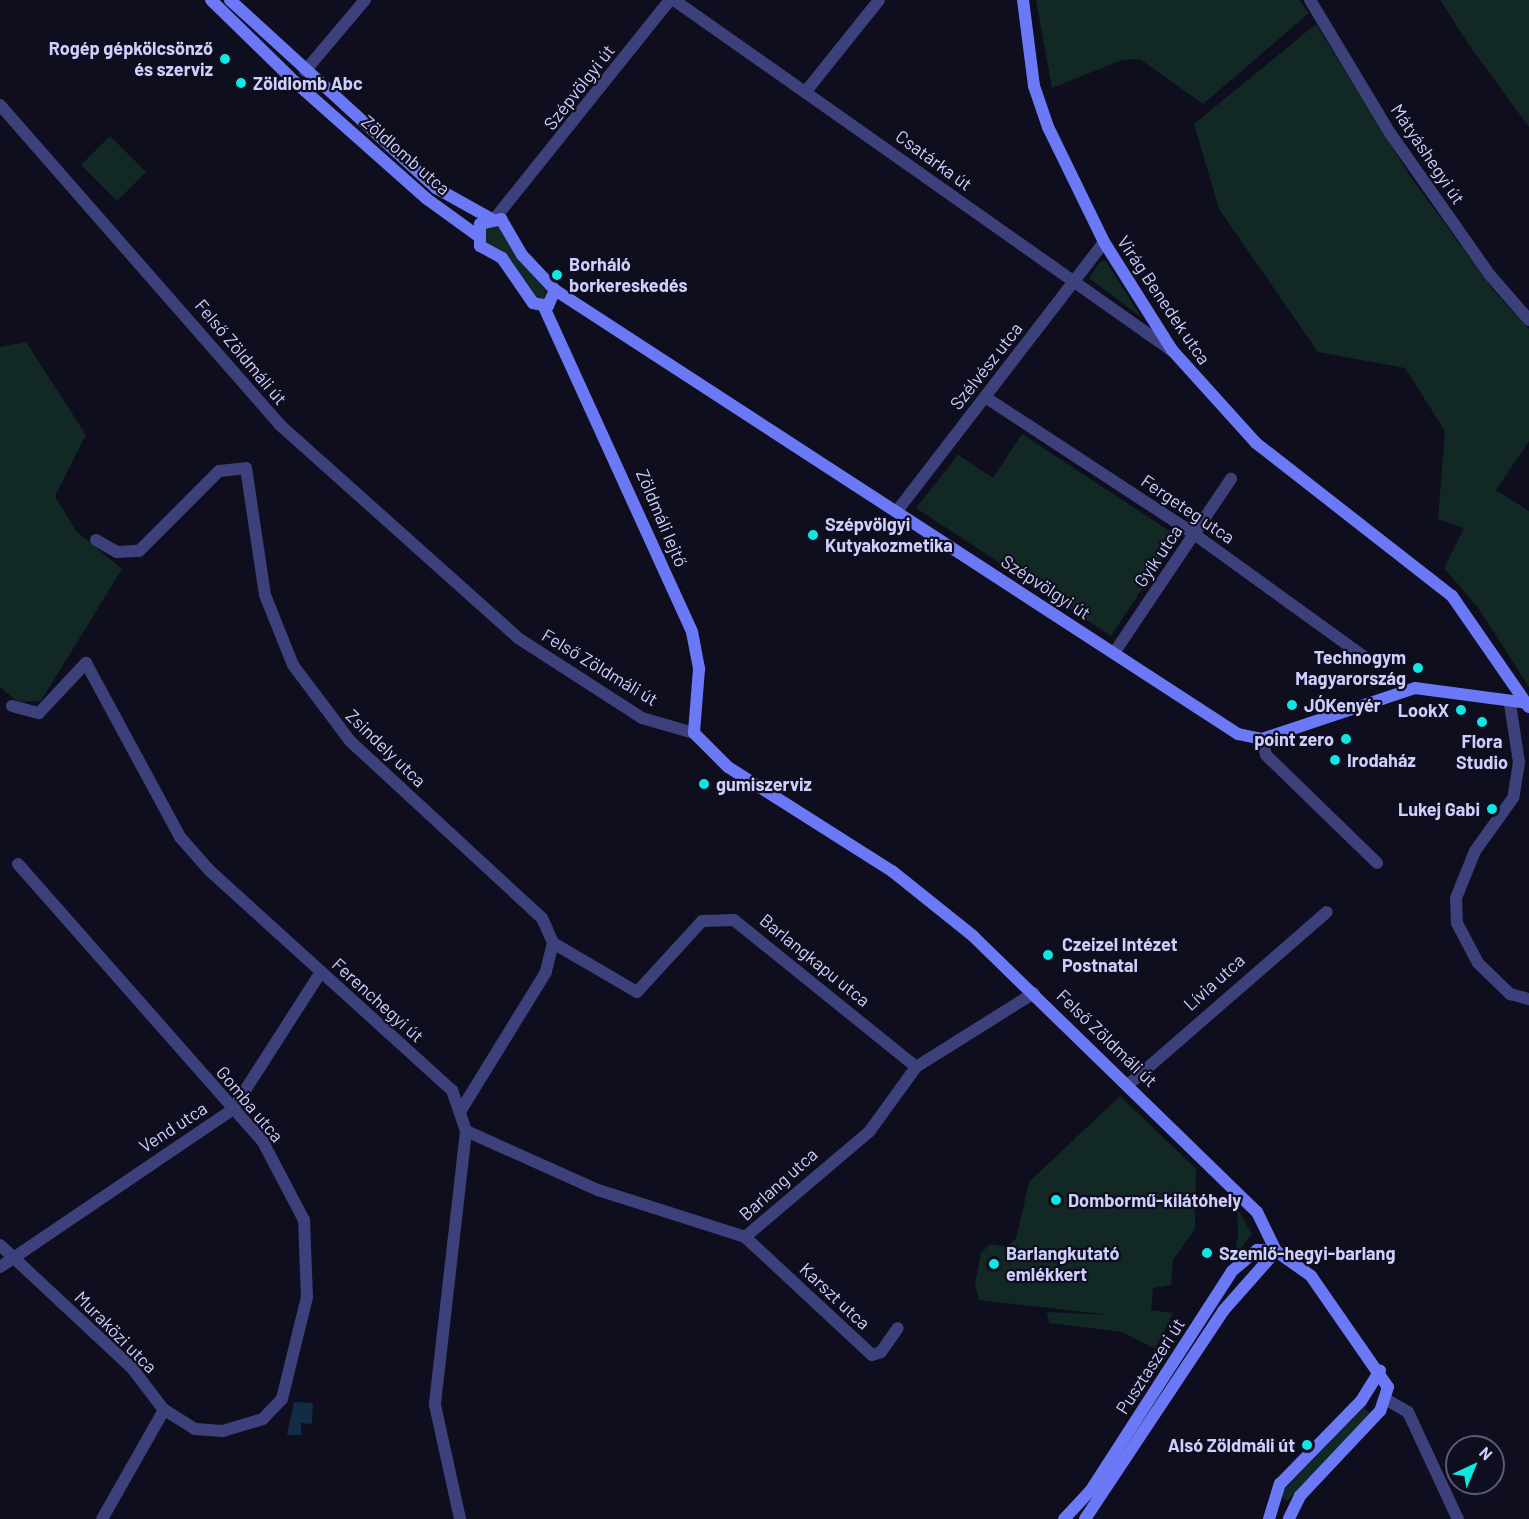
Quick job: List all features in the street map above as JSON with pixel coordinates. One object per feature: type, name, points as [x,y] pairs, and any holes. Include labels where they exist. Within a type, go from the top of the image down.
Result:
[{"type":"street","name":"Zöldlomb utca","points":[[211,0],[295,82],[427,199],[477,235]]},
{"type":"street","name":"Zöldlomb utca","points":[[230,0],[305,71],[436,188],[493,218]]},
{"type":"street","points":[[295,82],[365,0]]},
{"type":"street","name":"Csatárka út","points":[[672,0],[807,90],[1172,350]]},
{"type":"street","name":"Szépvölgyi út","points":[[672,0],[516,196],[477,235],[485,250],[502,258],[533,303],[551,301],[598,316],[1114,653],[1215,722],[1262,739]]},
{"type":"street","points":[[807,90],[879,0]]},
{"type":"street","name":"Virág Benedek utca","points":[[1023,0],[1035,91],[1104,242],[1172,350],[1256,443],[1452,596],[1528,705]]},
{"type":"street","name":"Mátyáshegyi út","points":[[1310,0],[1390,133],[1529,320]]},
{"type":"street","name":"Felső Zöldmáli út","points":[[0,105],[280,425],[518,638],[642,718],[694,733],[728,767],[935,903],[1129,1084],[1257,1212],[1276,1251]]},
{"type":"street","name":"Szépvölgyi út","points":[[516,196],[507,216],[510,227],[522,255],[551,301]]},
{"type":"street","points":[[493,218],[510,227]]},
{"type":"street","name":"Szélvész utca","points":[[897,511],[1104,242]]},
{"type":"street","name":"Zöldmáli lejtő","points":[[551,301],[554,327],[692,632],[699,669],[694,733]]},
{"type":"street","name":"Fergeteg utca","points":[[985,397],[1194,534],[1366,658]]},
{"type":"street","name":"Zsindely utca","points":[[96,540],[117,552],[139,551],[219,471],[246,468],[265,595],[293,665],[350,741],[520,893],[553,943],[637,992]]},
{"type":"street","name":"Gyík utca","points":[[1114,653],[1231,479]]},
{"type":"street","name":"Ferenchegyi út","points":[[12,706],[39,713],[86,663],[180,837],[321,972],[452,1090],[461,1110],[466,1131],[435,1406],[460,1519]]},
{"type":"street","points":[[1377,863],[1266,755],[1262,739],[1415,688],[1445,688],[1510,704],[1528,705]]},
{"type":"street","points":[[1510,704],[1519,762],[1513,798],[1471,861],[1456,898],[1457,923],[1478,963],[1510,994],[1529,999]]},
{"type":"street","name":"Gomba utca","points":[[18,864],[262,1142],[304,1220],[307,1297],[301,1340],[282,1399],[263,1419],[223,1431],[195,1430],[164,1410]]},
{"type":"street","name":"Lívia utca","points":[[1129,1084],[1326,912]]},
{"type":"street","name":"Barlangkapu utca","points":[[637,992],[702,921],[734,920],[916,1066]]},
{"type":"street","points":[[461,1110],[542,981],[553,943]]},
{"type":"street","name":"Vend utca","points":[[0,1267],[11,1256],[233,1109],[321,972]]},
{"type":"street","name":"Barlang utca","points":[[466,1131],[598,1190],[745,1237],[869,1132],[916,1066],[1034,993]]},
{"type":"street","name":"Karszt utca","points":[[745,1237],[872,1354],[881,1352],[898,1328]]},
{"type":"street","name":"Muraközi utca","points":[[0,1245],[132,1368],[164,1410]]},
{"type":"street","name":"Pusztaszeri út","points":[[1064,1519],[1091,1490],[1232,1271],[1257,1250],[1276,1251]]},
{"type":"street","points":[[1276,1251],[1311,1276],[1380,1370],[1388,1387],[1383,1405],[1300,1496],[1289,1519]]},
{"type":"street","name":"Pusztaszeri út","points":[[1084,1519],[1102,1498],[1223,1311],[1276,1251]]},
{"type":"street","points":[[1269,1519],[1280,1484],[1365,1396],[1380,1370]]},
{"type":"street","points":[[1365,1396],[1383,1405],[1408,1412],[1458,1519]]},
{"type":"street","points":[[102,1519],[164,1410]]},
{"type":"street","points":[[1091,1490],[1102,1498]]},
{"type":"green space","points":[[1036,0],[1299,0],[1309,13],[1203,104],[1140,59],[1122,60],[1052,88]]},
{"type":"green space","points":[[1440,0],[1529,0],[1529,127],[1469,45]]},
{"type":"green space","points":[[1316,24],[1410,176],[1494,291],[1529,329],[1529,441],[1496,490],[1529,511],[1529,687],[1479,609],[1444,568],[1464,528],[1438,519],[1445,431],[1405,368],[1318,352],[1219,209],[1194,124]]},
{"type":"green space","points":[[110,136],[146,172],[117,201],[81,165]]},
{"type":"green space","points":[[497,223],[547,290],[545,299],[538,300],[481,237],[484,228]]},
{"type":"green space","points":[[1101,261],[1106,261],[1141,317],[1089,278]]},
{"type":"green space","points":[[26,342],[86,435],[55,496],[76,531],[122,569],[41,701],[18,702],[0,687],[0,347]]},
{"type":"green space","points":[[1022,434],[1177,536],[1111,636],[916,508],[958,455],[993,478]]},
{"type":"green space","points":[[1120,1096],[1196,1169],[1195,1229],[1173,1260],[1171,1285],[1153,1288],[1151,1310],[1173,1313],[1155,1349],[1122,1332],[1049,1323],[1047,1312],[1110,1315],[979,1300],[975,1285],[981,1253],[990,1244],[1006,1247],[1016,1239],[1029,1182]]},
{"type":"green space","points":[[1237,1208],[1252,1234],[1234,1257],[1238,1236]]},
{"type":"green space","points":[[1364,1407],[1370,1414],[1367,1418],[1287,1501],[1279,1495]]},
{"type":"water","points":[[294,1402],[313,1403],[312,1424],[301,1423],[301,1435],[287,1435]]},
{"type":"place","name":"Rogép gépkölcsönző és szerviz","points":[[225,59]]},
{"type":"place","name":"Zöldlomb Abc","points":[[241,83]]},
{"type":"place","name":"Borháló borkereskedés","points":[[557,275]]},
{"type":"place","name":"Szépvölgyi Kutyakozmetika","points":[[813,535]]},
{"type":"place","name":"Technogym Magyarország","points":[[1418,668]]},
{"type":"place","name":"JÓKenyér","points":[[1292,705]]},
{"type":"place","name":"LookX","points":[[1461,710]]},
{"type":"place","name":"Flora Studio","points":[[1482,722]]},
{"type":"place","name":"point zero","points":[[1346,739]]},
{"type":"place","name":"Irodaház","points":[[1335,760]]},
{"type":"place","name":"gumiszerviz","points":[[704,784]]},
{"type":"place","name":"Lukej Gabi","points":[[1492,809]]},
{"type":"place","name":"Czeizel Intézet Postnatal","points":[[1048,955]]},
{"type":"place","name":"Dombormű-kilátóhely","points":[[1056,1200]]},
{"type":"place","name":"Szemlő-hegyi-barlang","points":[[1207,1253]]},
{"type":"place","name":"Barlangkutató emlékkert","points":[[994,1264]]},
{"type":"place","name":"Alsó Zöldmáli út","points":[[1307,1445]]}]
